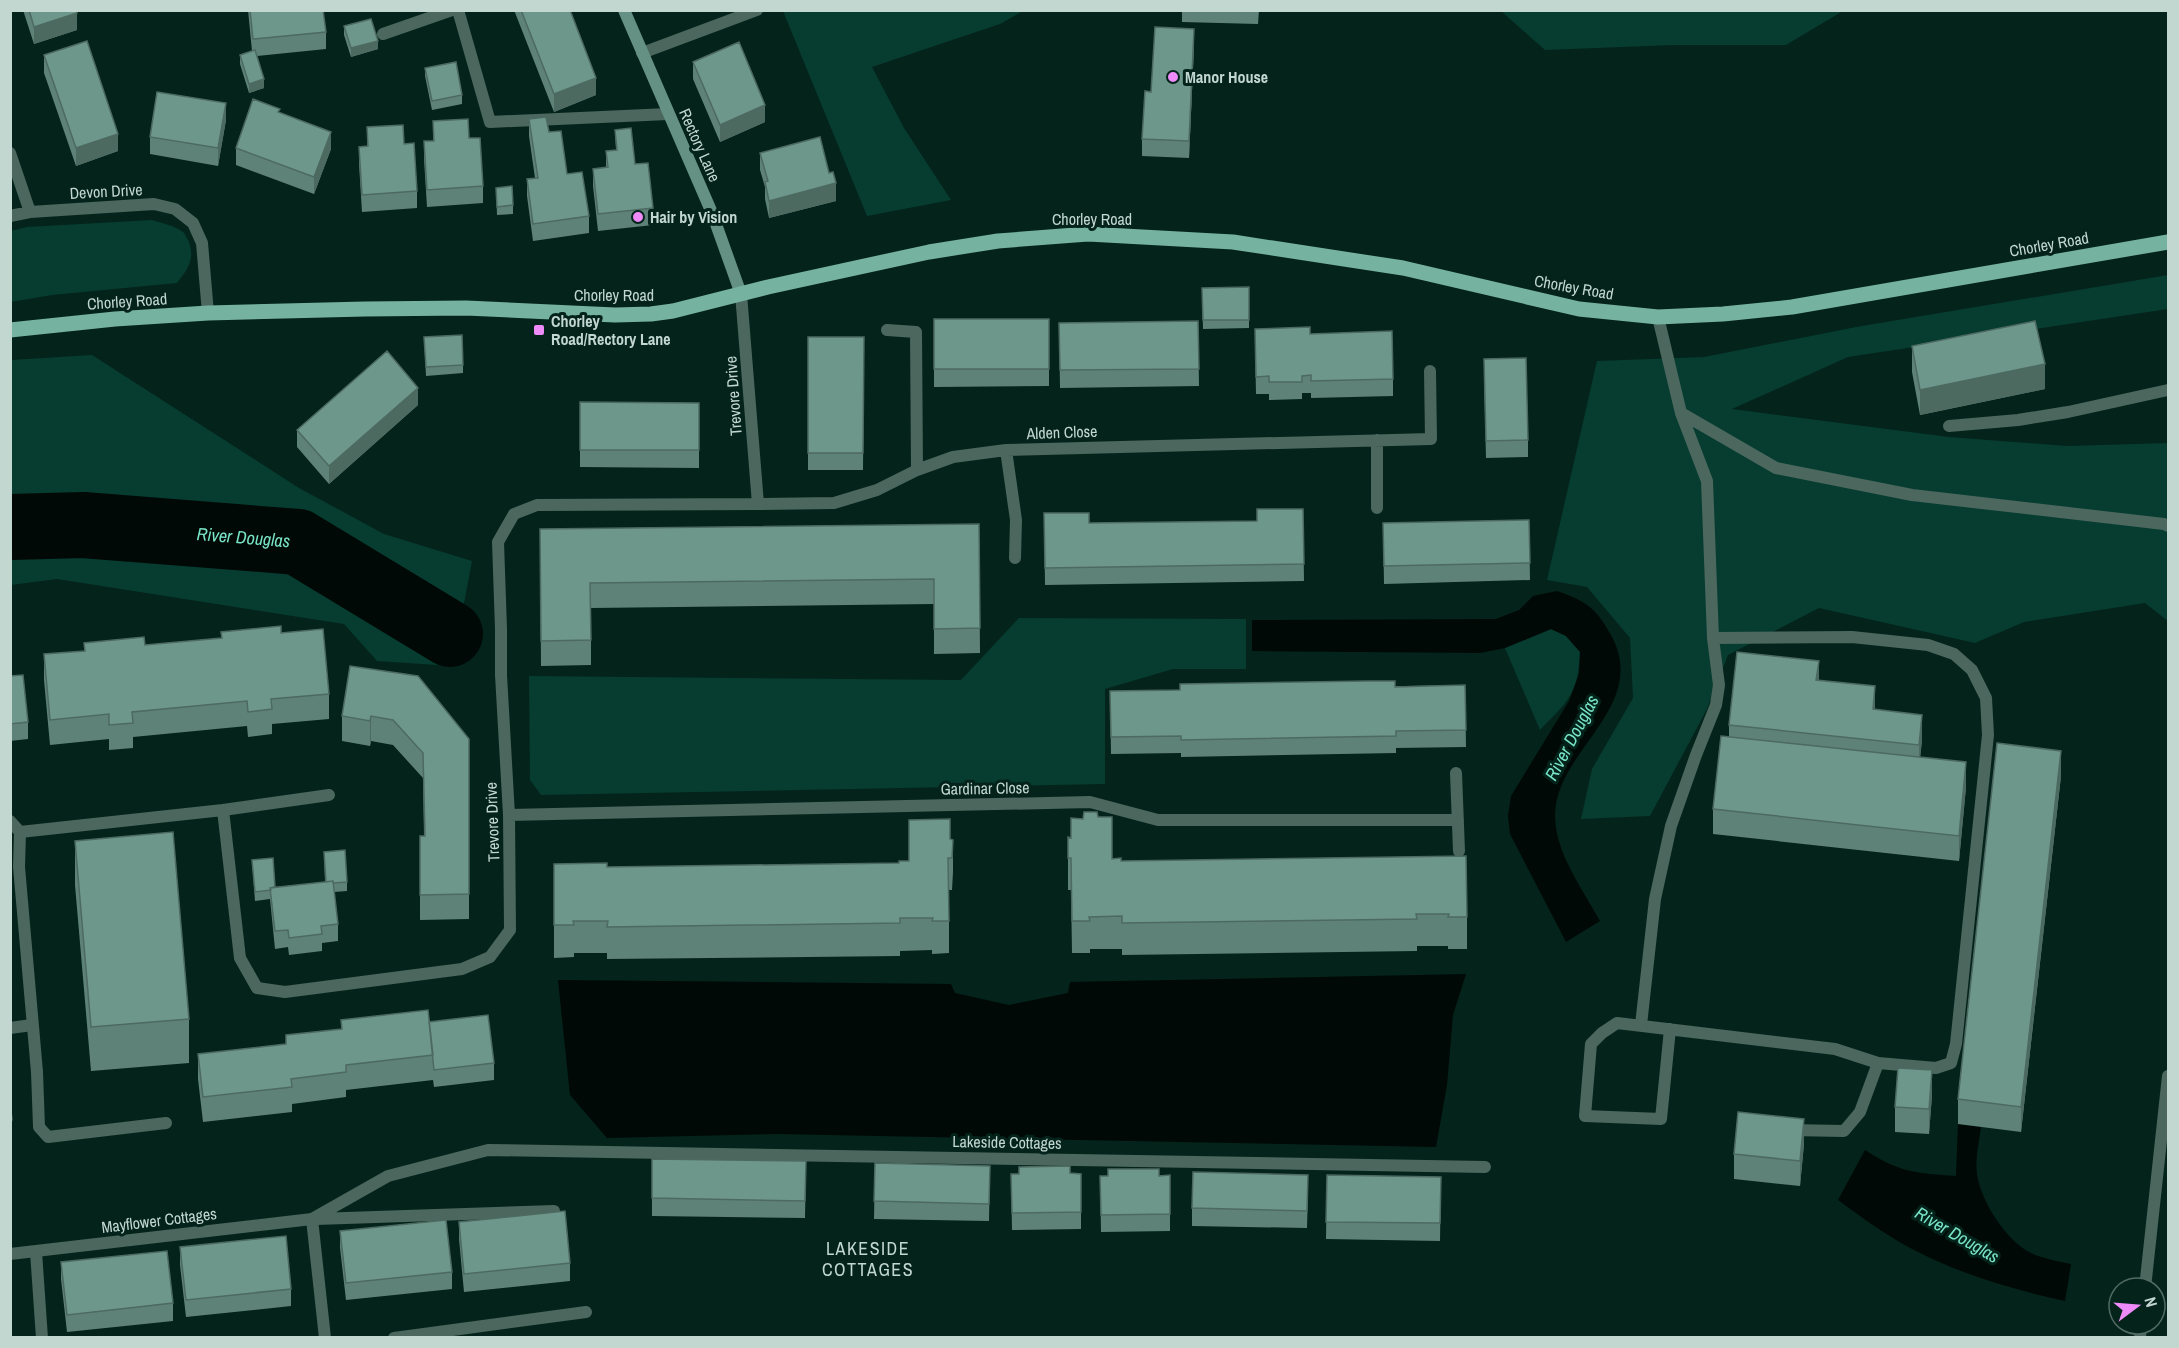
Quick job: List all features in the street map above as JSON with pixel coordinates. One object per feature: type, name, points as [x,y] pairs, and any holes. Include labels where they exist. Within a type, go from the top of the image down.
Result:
[{"type":"main road","name":"Rectory Lane","points":[[624,10],[712,213],[741,294]]},
{"type":"main road","name":"Chorley Road","points":[[10,330],[115,319],[208,314],[466,308],[615,315],[651,314],[673,311],[872,263],[929,252],[998,241],[1088,234],[1233,242],[1403,268],[1579,309],[1658,317],[1723,314],[1792,307],[2169,242]]},
{"type":"street","points":[[383,34],[452,10]]},
{"type":"street","points":[[458,10],[490,122],[668,114]]},
{"type":"street","points":[[642,53],[757,10]]},
{"type":"street","points":[[10,153],[30,212]]},
{"type":"street","name":"Devon Drive","points":[[10,216],[30,212],[154,204],[175,209],[193,223],[202,243],[208,314]]},
{"type":"street","name":"Trevore Drive","points":[[223,810],[240,958],[257,988],[285,992],[462,969],[490,957],[510,930],[510,815],[501,675],[498,542],[514,514],[537,505],[758,504],[741,294]]},
{"type":"street","points":[[1641,1025],[1655,899],[1671,826],[1716,705],[1719,685],[1713,638],[1707,482],[1681,413],[1658,317]]},
{"type":"street","points":[[887,330],[916,332],[917,470]]},
{"type":"street","name":"Alden Close","points":[[758,504],[834,503],[877,490],[917,470],[953,457],[1006,450],[1431,439],[1430,371]]},
{"type":"street","points":[[1949,426],[2058,414],[2169,390]]},
{"type":"street","points":[[1681,413],[1776,468],[1912,495],[2169,526]]},
{"type":"street","points":[[1377,440],[1377,508]]},
{"type":"street","points":[[1006,450],[1017,520],[1015,558]]},
{"type":"street","points":[[1670,1029],[1660,1119],[1585,1116],[1591,1044],[1617,1023],[1641,1025],[1835,1049],[1878,1063],[1936,1068],[1951,1063],[1956,1044],[1988,735],[1986,698],[1972,670],[1954,654],[1928,645],[1852,637],[1713,638]]},
{"type":"street","points":[[1456,773],[1460,851]]},
{"type":"street","points":[[20,832],[223,810],[329,795]]},
{"type":"street","name":"Gardinar Close","points":[[510,815],[1090,802],[1158,820],[1458,820]]},
{"type":"street","points":[[10,821],[20,832],[19,867],[37,1072],[39,1126],[48,1137],[166,1123]]},
{"type":"street","points":[[10,1028],[32,1026]]},
{"type":"street","points":[[1771,1129],[1844,1131],[1860,1112],[1878,1063]]},
{"type":"street","points":[[2146,1276],[2169,1076]]},
{"type":"street","name":"Mayflower Cottages","points":[[312,1219],[388,1176],[488,1150],[528,1151]]},
{"type":"street","name":"Lakeside Cottages","points":[[528,1151],[1485,1167]]},
{"type":"street","name":"Mayflower Cottages","points":[[10,1254],[312,1219],[554,1211]]},
{"type":"street","points":[[312,1219],[325,1338]]},
{"type":"street","points":[[36,1252],[42,1338]]},
{"type":"street","points":[[394,1338],[586,1312]]},
{"type":"green space","points":[[783,11],[1023,11],[1000,24],[872,67],[904,128],[951,200],[867,216]]},
{"type":"green space","points":[[1501,11],[1843,11],[1786,45],[1673,45],[1545,50]]},
{"type":"green space","points":[[152,220],[180,230],[188,240],[191,252],[190,263],[177,283],[52,295],[11,302],[11,231],[27,227]]},
{"type":"green space","points":[[2168,275],[2168,309],[1848,357],[1732,409],[1949,437],[2067,446],[2168,443],[2168,621],[2145,603],[2024,622],[1975,643],[1819,608],[1728,655],[1707,709],[1650,816],[1581,819],[1592,769],[1633,698],[1630,638],[1587,587],[1547,580],[1597,361],[1704,357],[1856,327]]},
{"type":"green space","points":[[92,355],[299,488],[384,534],[472,561],[452,666],[377,661],[344,624],[57,579],[11,585],[11,360]]},
{"type":"green space","points":[[1019,618],[1246,619],[1246,669],[1173,669],[1105,689],[1105,784],[541,795],[530,780],[529,676],[961,680]]},
{"type":"green space","points":[[1551,629],[1566,636],[1580,652],[1579,667],[1570,696],[1540,730],[1505,648]]},
{"type":"water","points":[[1557,591],[1576,598],[1595,612],[1611,635],[1620,659],[1619,682],[1612,703],[1574,762],[1563,783],[1556,804],[1557,835],[1562,850],[1600,921],[1566,942],[1510,834],[1508,816],[1511,796],[1569,701],[1579,674],[1580,652],[1566,636],[1551,629],[1505,648],[1480,653],[1252,651],[1252,620],[1496,619],[1519,610],[1533,596]]},
{"type":"water","points":[[1466,974],[1453,1015],[1447,1085],[1436,1147],[778,1134],[607,1138],[570,1095],[558,980],[951,984],[955,993],[1009,1005],[1068,993],[1070,982]]},
{"type":"water","points":[[1958,1124],[1981,1127],[1976,1162],[1979,1184],[1989,1208],[2004,1230],[2022,1248],[2031,1253],[2071,1264],[2065,1301],[1991,1282],[1937,1261],[1888,1235],[1838,1200],[1865,1150],[1899,1168],[1956,1176]]},
{"type":"building","points":[[29,10],[76,10],[77,13],[34,27]]},
{"type":"building","points":[[250,10],[323,10],[326,32],[253,39]]},
{"type":"building","points":[[521,10],[570,10],[596,78],[554,94]]},
{"type":"building","points":[[371,19],[378,41],[351,48],[344,26]]},
{"type":"building","name":"Manor House","points":[[1155,27],[1194,29],[1189,141],[1142,139],[1145,91],[1151,92]]},
{"type":"building","points":[[87,41],[118,134],[76,148],[44,55]]},
{"type":"building","points":[[739,42],[765,105],[720,125],[693,62]]},
{"type":"building","points":[[255,50],[264,79],[249,84],[240,55]]},
{"type":"building","points":[[456,62],[462,95],[432,101],[425,68]]},
{"type":"building","points":[[157,92],[226,103],[218,148],[150,137]]},
{"type":"building","points":[[253,99],[280,109],[278,112],[331,132],[314,177],[236,148]]},
{"type":"building","points":[[546,117],[549,132],[561,131],[567,174],[582,172],[589,216],[533,224],[527,179],[538,178],[529,119]]},
{"type":"building","points":[[468,119],[469,138],[480,138],[483,186],[427,190],[424,141],[434,141],[433,121]]},
{"type":"building","points":[[403,125],[404,144],[414,143],[417,191],[362,195],[359,147],[368,146],[367,127]]},
{"type":"building","points":[[631,128],[635,164],[648,163],[653,208],[598,214],[593,169],[608,167],[606,151],[617,150],[615,130]]},
{"type":"building","points":[[820,137],[829,173],[833,172],[836,183],[769,201],[765,182],[768,181],[760,153]]},
{"type":"building","points":[[512,186],[513,205],[497,207],[496,188]]},
{"type":"building","points":[[1249,287],[1249,320],[1203,320],[1202,288]]},
{"type":"building","points":[[934,319],[1049,319],[1049,369],[934,369]]},
{"type":"building","points":[[1198,321],[1199,369],[1060,370],[1059,323]]},
{"type":"building","points":[[2035,321],[2045,364],[1920,390],[1912,346]]},
{"type":"building","points":[[1310,327],[1310,334],[1392,331],[1393,379],[1311,381],[1311,375],[1302,376],[1302,382],[1269,382],[1269,376],[1256,377],[1255,329]]},
{"type":"building","points":[[462,335],[463,365],[426,367],[424,337]]},
{"type":"building","points":[[808,337],[864,337],[863,453],[808,453]]},
{"type":"building","points":[[387,351],[418,388],[329,466],[297,430]]},
{"type":"building","points":[[1526,358],[1528,440],[1486,441],[1484,359]]},
{"type":"building","points":[[580,402],[699,403],[699,450],[580,450]]},
{"type":"building","points":[[1257,509],[1303,509],[1304,564],[1045,568],[1044,513],[1089,513],[1089,523],[1257,521]]},
{"type":"building","points":[[1529,520],[1530,563],[1384,566],[1383,523]]},
{"type":"building","points":[[979,524],[980,628],[934,629],[934,579],[590,583],[591,640],[541,641],[540,529]]},
{"type":"building","points":[[281,626],[281,633],[323,629],[329,694],[271,699],[272,709],[248,712],[247,701],[132,712],[133,723],[109,725],[109,714],[50,720],[44,654],[85,651],[84,643],[144,637],[145,645],[222,638],[221,632]]},
{"type":"building","points":[[1737,652],[1819,661],[1816,680],[1875,686],[1873,709],[1922,715],[1919,745],[1729,725]]},
{"type":"building","points":[[350,666],[418,676],[469,739],[469,894],[420,895],[420,836],[425,836],[423,753],[393,720],[371,716],[370,721],[342,716]]},
{"type":"building","points":[[23,675],[28,722],[10,724],[10,676]]},
{"type":"building","points":[[1395,681],[1395,687],[1465,685],[1466,730],[1396,731],[1396,736],[1181,740],[1181,736],[1111,737],[1110,691],[1180,690],[1180,684]]},
{"type":"building","points":[[1721,736],[1966,762],[1959,836],[1713,809]]},
{"type":"building","points":[[1997,743],[2061,751],[2021,1107],[1958,1099]]},
{"type":"building","points":[[1084,812],[1097,812],[1098,817],[1112,817],[1112,859],[1121,858],[1121,861],[1466,856],[1467,917],[1448,917],[1449,914],[1416,914],[1417,919],[1122,923],[1122,916],[1089,917],[1090,921],[1072,921],[1071,858],[1068,858],[1068,837],[1071,838],[1071,818],[1083,819]]},
{"type":"building","points":[[950,819],[950,839],[953,840],[952,858],[948,858],[949,921],[932,921],[933,918],[900,918],[900,923],[607,927],[608,921],[573,921],[574,925],[554,925],[554,864],[607,863],[607,867],[899,863],[899,861],[909,861],[909,820]]},
{"type":"building","points":[[173,832],[189,1019],[91,1027],[75,841]]},
{"type":"building","points":[[345,850],[347,882],[326,882],[324,852]]},
{"type":"building","points":[[273,858],[275,887],[270,888],[271,890],[255,892],[252,860]]},
{"type":"building","points":[[333,881],[338,924],[321,926],[322,934],[289,938],[288,930],[275,931],[270,888]]},
{"type":"building","points":[[428,1010],[433,1055],[346,1065],[346,1072],[291,1079],[292,1087],[203,1097],[198,1054],[286,1044],[286,1035],[342,1029],[341,1020]]},
{"type":"building","points":[[488,1015],[494,1063],[434,1070],[429,1022]]},
{"type":"building","points":[[1898,1068],[1932,1070],[1929,1109],[1895,1107]]},
{"type":"building","points":[[1738,1112],[1804,1119],[1800,1161],[1734,1154]]},
{"type":"building","points":[[652,1159],[806,1161],[805,1201],[652,1198]]},
{"type":"building","points":[[875,1163],[990,1166],[989,1204],[874,1201]]},
{"type":"building","points":[[1070,1166],[1070,1173],[1081,1174],[1081,1212],[1012,1213],[1011,1174],[1019,1174],[1019,1167]]},
{"type":"building","points":[[1108,1169],[1159,1169],[1159,1176],[1170,1175],[1170,1214],[1101,1215],[1100,1176],[1108,1176]]},
{"type":"building","points":[[1193,1172],[1308,1175],[1307,1211],[1192,1208]]},
{"type":"building","points":[[1327,1175],[1441,1177],[1440,1223],[1326,1222]]},
{"type":"building","points":[[565,1211],[570,1263],[464,1274],[459,1222]]},
{"type":"building","points":[[446,1220],[452,1272],[346,1283],[340,1231]]},
{"type":"building","points":[[286,1236],[291,1289],[186,1300],[180,1247]]},
{"type":"building","points":[[167,1251],[173,1303],[67,1315],[61,1262]]},
{"type":"waterway","name":"River Douglas","points":[[10,527],[83,525],[298,542],[450,634]]},
{"type":"place","name":"Manor House","points":[[1173,77]]},
{"type":"place","name":"Hair by Vision","points":[[638,217]]},
{"type":"place","name":"Chorley Road/Rectory Lane","points":[[539,330]]},
{"type":"district","name":"LAKESIDE COTTAGES","points":[[868,1259]]}]
